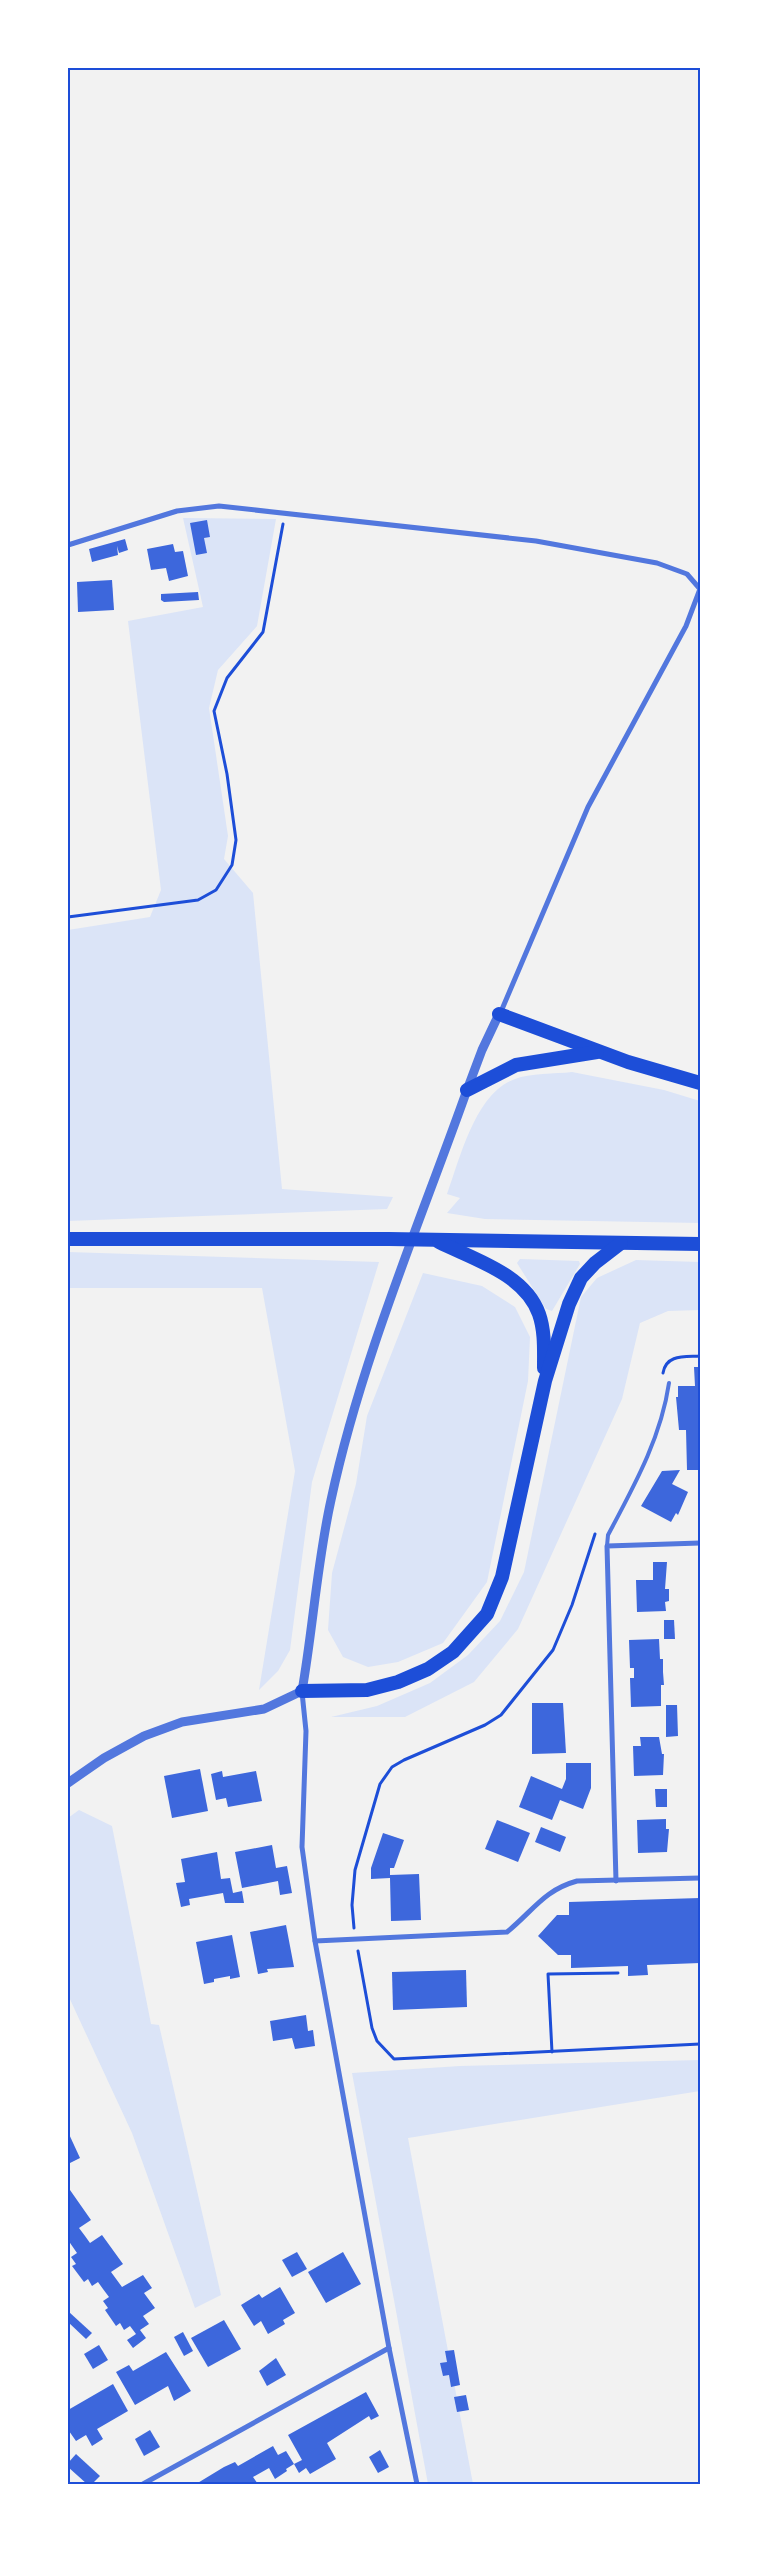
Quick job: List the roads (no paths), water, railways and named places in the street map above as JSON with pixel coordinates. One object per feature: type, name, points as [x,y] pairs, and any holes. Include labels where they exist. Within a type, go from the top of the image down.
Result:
[{"type":"highway","points":[[499,1014],[600,1052],[700,1083]]},
{"type":"highway","points":[[467,1090],[516,1065],[600,1052]]},
{"type":"highway","points":[[68,1239],[389,1239],[700,1244]]},
{"type":"highway","points":[[436,1240],[505,1275],[524,1288],[539,1314],[544,1341],[545,1381]]},
{"type":"highway","points":[[302,1691],[367,1690],[398,1682],[428,1669],[453,1652],[487,1614],[502,1577],[545,1381],[568,1304],[581,1278],[595,1263],[621,1243]]},
{"type":"street","points":[[68,545],[177,511],[219,506],[536,542],[657,563],[687,574],[700,589],[686,626],[588,808],[482,1050],[352,1414],[329,1510],[316,1586],[310,1649],[302,1691],[306,1731],[302,1847],[315,1941],[389,2348],[418,2484]]},
{"type":"street","points":[[616,1881],[607,1546],[700,1544]]},
{"type":"street","points":[[68,1783],[104,1758],[144,1736],[182,1722],[264,1709],[302,1691]]},
{"type":"street","points":[[315,1941],[507,1932],[529,1914],[546,1894],[561,1886],[577,1881],[700,1878]]},
{"type":"street","points":[[143,2484],[389,2348]]},
{"type":"lane","points":[[607,1546],[608,1535],[644,1467],[665,1410],[670,1383]]}]
